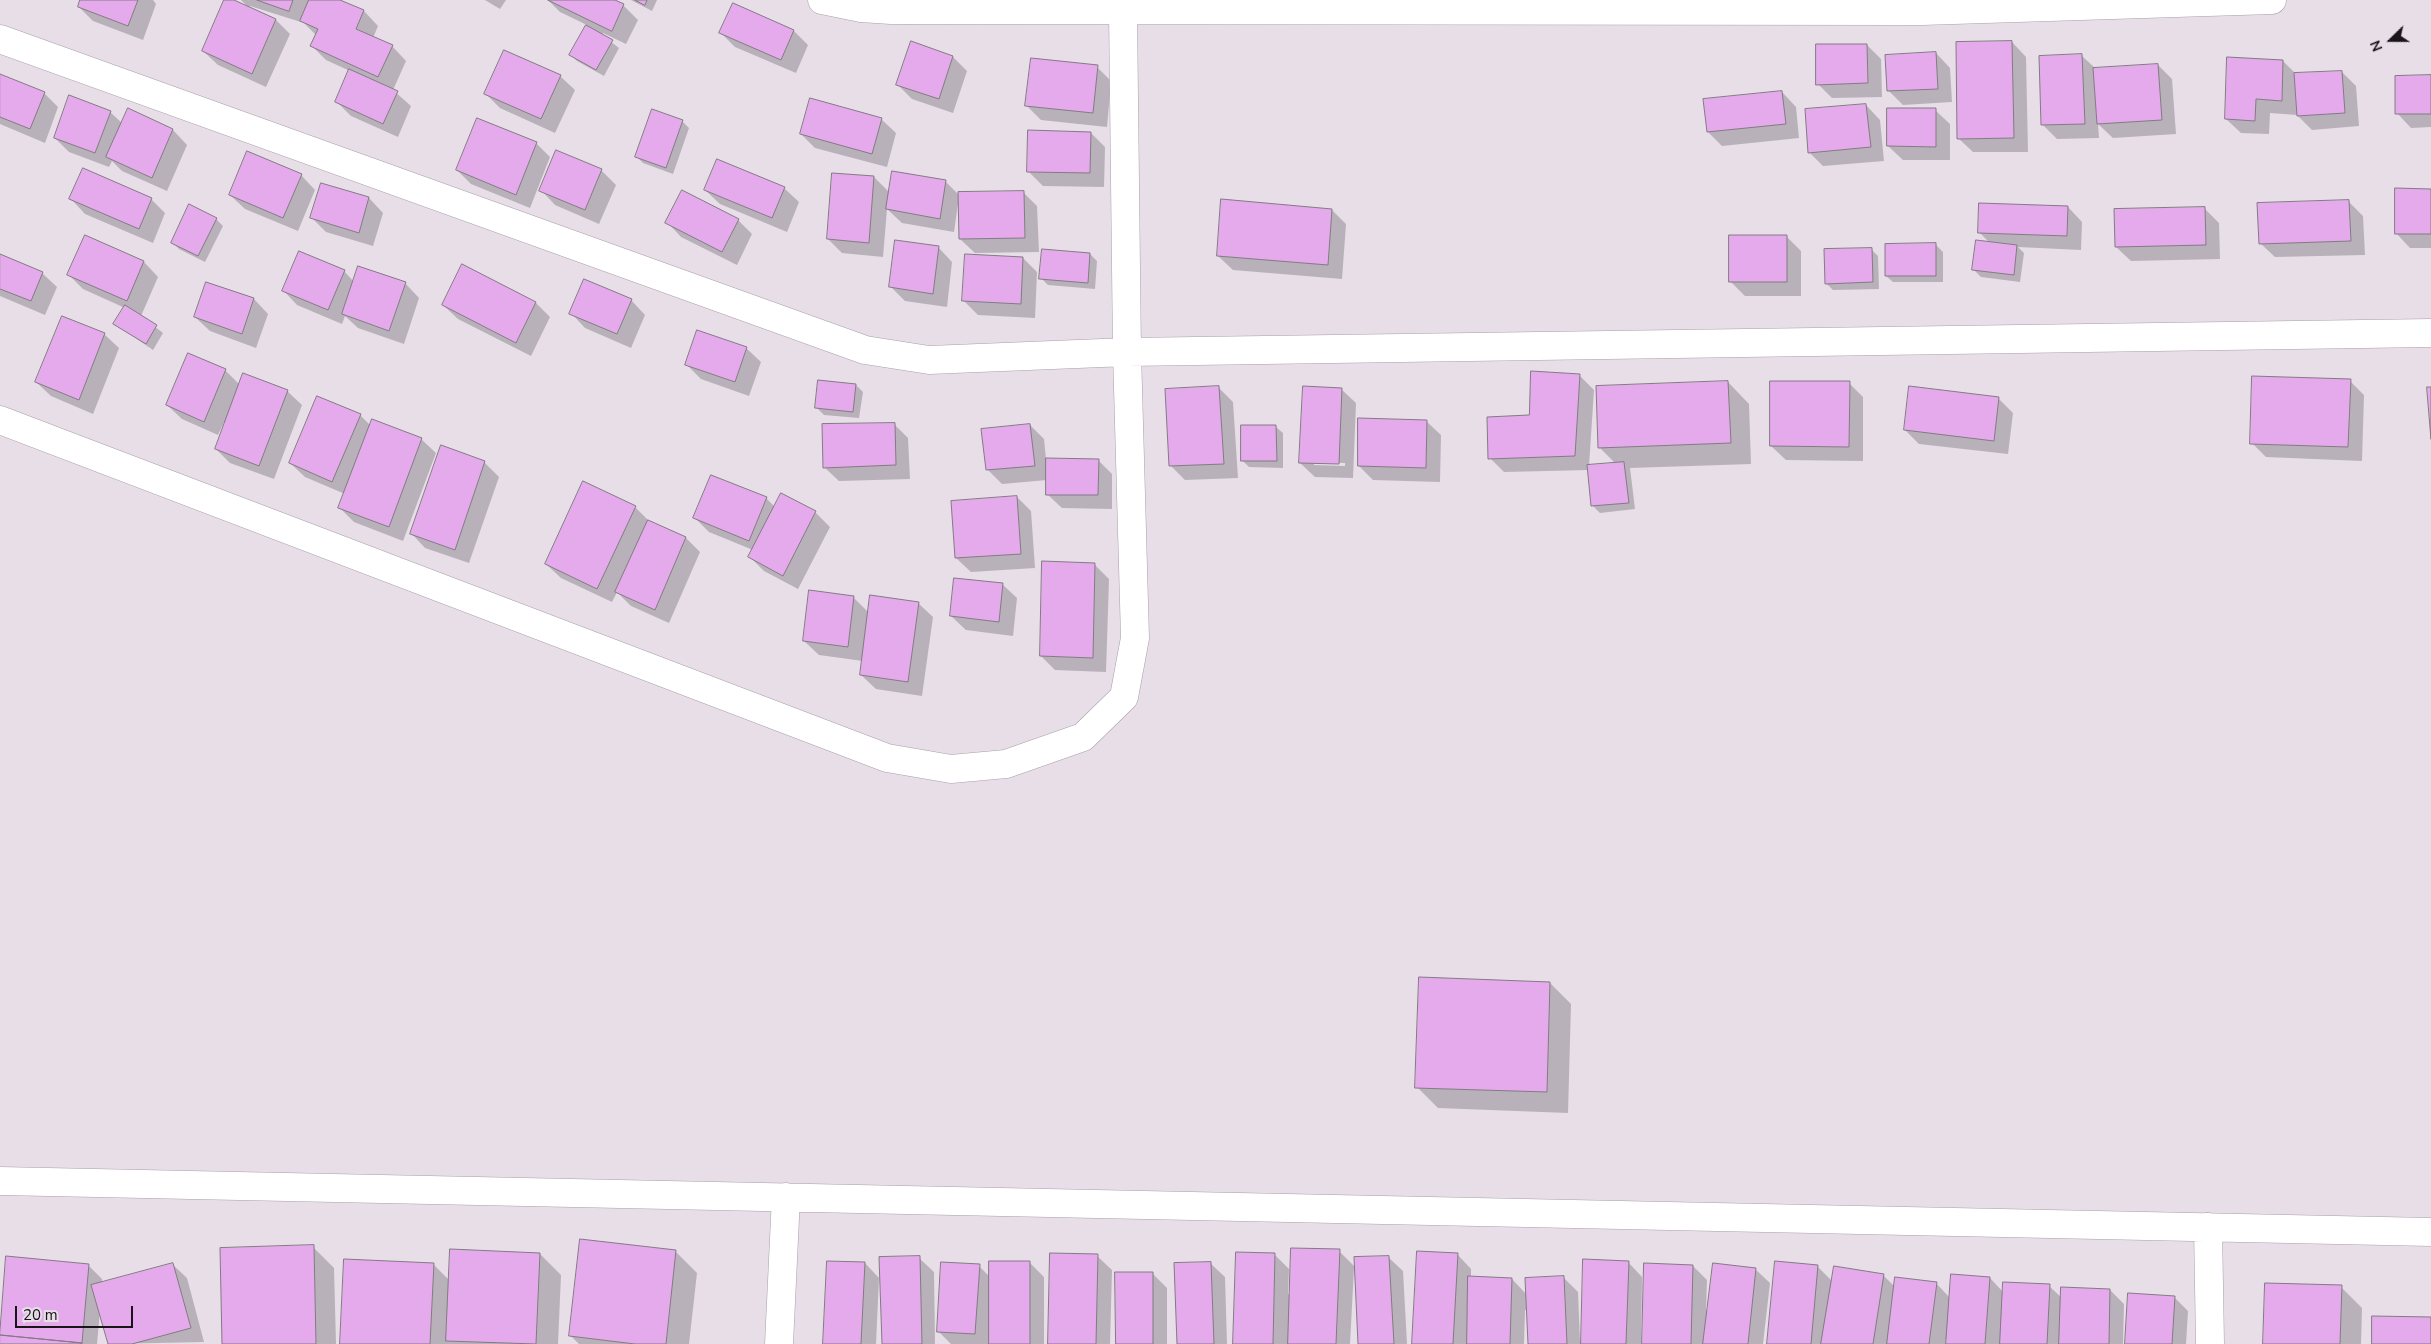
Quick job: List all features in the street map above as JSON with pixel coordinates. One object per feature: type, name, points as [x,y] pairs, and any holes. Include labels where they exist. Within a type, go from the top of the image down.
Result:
[{"type":"street","points":[[822,0],[861,8],[891,10],[1123,11],[1912,11],[2272,0]]},
{"type":"street","points":[[0,420],[887,758],[951,769],[1006,764],[1083,737],[1124,697],[1135,638],[1127,352],[1123,11]]},
{"type":"street","points":[[0,39],[865,350],[929,360],[1127,352],[2431,333]]},
{"type":"street","points":[[0,1181],[2431,1232]]},
{"type":"street","points":[[779,1344],[786,1197]]},
{"type":"street","points":[[2208,1227],[2210,1344]]},
{"type":"building","points":[[80,0],[138,0],[128,26],[78,7]]},
{"type":"building","points":[[224,0],[234,0],[276,19],[252,74],[202,51]]},
{"type":"building","points":[[257,0],[293,0],[289,11]]},
{"type":"building","points":[[309,0],[340,0],[364,10],[356,29],[393,45],[378,77],[310,46],[318,29],[300,21]]},
{"type":"building","points":[[548,0],[615,0],[624,4],[612,31]]},
{"type":"building","points":[[635,0],[647,0],[645,5]]},
{"type":"building","points":[[733,3],[794,30],[781,60],[719,33]]},
{"type":"building","points":[[586,25],[613,40],[596,70],[569,55]]},
{"type":"building","points":[[911,41],[953,56],[939,99],[896,85]]},
{"type":"building","points":[[2012,41],[2014,138],[1957,139],[1956,42]]},
{"type":"building","points":[[1816,44],[1867,44],[1868,83],[1816,85]]},
{"type":"building","points":[[504,50],[561,75],[541,119],[484,94]]},
{"type":"building","points":[[1936,52],[1938,89],[1887,91],[1885,55]]},
{"type":"building","points":[[2082,54],[2085,124],[2041,125],[2039,56]]},
{"type":"building","points":[[2227,57],[2283,60],[2282,101],[2256,99],[2255,121],[2225,119]]},
{"type":"building","points":[[1031,58],[1098,65],[1093,113],[1025,106]]},
{"type":"building","points":[[2158,64],[2162,120],[2097,124],[2093,68]]},
{"type":"building","points":[[349,69],[398,91],[383,124],[335,102]]},
{"type":"building","points":[[2342,71],[2345,113],[2297,116],[2294,73]]},
{"type":"building","points":[[0,74],[45,92],[30,129],[0,117]]},
{"type":"building","points":[[2431,75],[2431,114],[2395,114],[2395,76]]},
{"type":"building","points":[[1782,91],[1786,124],[1707,132],[1703,99]]},
{"type":"building","points":[[69,95],[111,111],[95,153],[54,138]]},
{"type":"building","points":[[810,98],[882,118],[872,154],[800,134]]},
{"type":"building","points":[[1866,104],[1871,147],[1808,153],[1805,109]]},
{"type":"building","points":[[128,108],[173,129],[152,178],[106,157]]},
{"type":"building","points":[[1887,108],[1936,108],[1936,147],[1887,146]]},
{"type":"building","points":[[652,109],[683,120],[666,168],[635,157]]},
{"type":"building","points":[[477,118],[537,142],[516,195],[456,170]]},
{"type":"building","points":[[1028,130],[1091,132],[1090,173],[1027,172]]},
{"type":"building","points":[[556,150],[602,169],[585,210],[539,191]]},
{"type":"building","points":[[247,151],[302,174],[283,218],[229,195]]},
{"type":"building","points":[[717,159],[785,187],[772,218],[704,190]]},
{"type":"building","points":[[83,168],[152,198],[139,229],[69,199]]},
{"type":"building","points":[[892,171],[946,180],[940,219],[886,209]]},
{"type":"building","points":[[832,173],[874,176],[869,243],[827,239]]},
{"type":"building","points":[[321,183],[369,197],[359,233],[310,218]]},
{"type":"building","points":[[2395,188],[2431,189],[2431,234],[2395,234]]},
{"type":"building","points":[[682,190],[739,219],[722,252],[665,223]]},
{"type":"building","points":[[1024,191],[1025,238],[959,239],[958,192]]},
{"type":"building","points":[[1221,199],[1332,209],[1328,265],[1217,256]]},
{"type":"building","points":[[2349,200],[2351,241],[2259,244],[2257,203]]},
{"type":"building","points":[[1979,203],[2068,206],[2067,236],[1978,233]]},
{"type":"building","points":[[189,204],[217,218],[198,256],[171,243]]},
{"type":"building","points":[[2205,207],[2206,245],[2115,247],[2114,209]]},
{"type":"building","points":[[85,235],[144,261],[127,301],[67,275]]},
{"type":"building","points":[[1729,235],[1787,235],[1787,282],[1729,282]]},
{"type":"building","points":[[895,240],[939,246],[933,294],[889,287]]},
{"type":"building","points":[[1976,240],[2017,245],[2014,275],[1972,270]]},
{"type":"building","points":[[1936,243],[1936,276],[1885,276],[1885,244]]},
{"type":"building","points":[[1872,248],[1873,282],[1825,284],[1824,249]]},
{"type":"building","points":[[1042,249],[1090,253],[1088,283],[1039,279]]},
{"type":"building","points":[[299,251],[345,270],[328,310],[282,291]]},
{"type":"building","points":[[0,254],[43,272],[31,301],[0,289]]},
{"type":"building","points":[[965,254],[1023,257],[1021,304],[962,301]]},
{"type":"building","points":[[462,264],[536,302],[516,343],[442,305]]},
{"type":"building","points":[[358,266],[406,282],[389,331],[342,314]]},
{"type":"building","points":[[584,279],[632,299],[617,334],[569,314]]},
{"type":"building","points":[[206,282],[254,298],[242,334],[194,317]]},
{"type":"building","points":[[125,305],[157,325],[146,344],[113,324]]},
{"type":"building","points":[[62,316],[105,333],[79,400],[35,382]]},
{"type":"building","points":[[697,330],[747,347],[735,382],[685,365]]},
{"type":"building","points":[[188,353],[226,369],[204,422],[166,405]]},
{"type":"building","points":[[1531,371],[1580,374],[1575,456],[1488,459],[1487,417],[1529,415]]},
{"type":"building","points":[[243,373],[288,390],[259,466],[215,449]]},
{"type":"building","points":[[2252,376],[2351,379],[2348,447],[2250,444]]},
{"type":"building","points":[[818,380],[856,384],[853,412],[815,408]]},
{"type":"building","points":[[1728,381],[1731,443],[1598,448],[1596,386]]},
{"type":"building","points":[[1770,381],[1850,381],[1849,447],[1770,446]]},
{"type":"building","points":[[1219,386],[1224,464],[1169,466],[1165,389]]},
{"type":"building","points":[[1303,386],[1342,388],[1339,464],[1299,463]]},
{"type":"building","points":[[1909,386],[1999,397],[1994,441],[1904,430]]},
{"type":"building","points":[[2427,387],[2431,387],[2431,439]]},
{"type":"building","points":[[317,396],[361,414],[332,482],[289,463]]},
{"type":"building","points":[[1358,418],[1427,420],[1426,468],[1358,466]]},
{"type":"building","points":[[372,419],[422,438],[389,527],[338,508]]},
{"type":"building","points":[[895,423],[896,465],[823,468],[822,424]]},
{"type":"building","points":[[1030,424],[1035,466],[986,470],[981,429]]},
{"type":"building","points":[[1241,425],[1276,425],[1277,461],[1241,461]]},
{"type":"building","points":[[441,445],[485,461],[455,550],[410,534]]},
{"type":"building","points":[[1046,458],[1099,459],[1098,495],[1046,495]]},
{"type":"building","points":[[1624,462],[1629,503],[1591,506],[1587,465]]},
{"type":"building","points":[[711,475],[767,497],[749,541],[693,518]]},
{"type":"building","points":[[583,481],[636,506],[597,589],[545,564]]},
{"type":"building","points":[[781,493],[816,511],[783,576],[748,557]]},
{"type":"building","points":[[1017,496],[1021,554],[955,558],[951,501]]},
{"type":"building","points":[[648,520],[686,537],[655,610],[615,592]]},
{"type":"building","points":[[1042,561],[1095,563],[1093,658],[1040,656]]},
{"type":"building","points":[[954,578],[1003,583],[999,622],[950,616]]},
{"type":"building","points":[[809,590],[854,596],[848,647],[803,641]]},
{"type":"building","points":[[870,595],[919,602],[908,682],[860,675]]},
{"type":"building","points":[[1419,977],[1550,982],[1547,1092],[1415,1088]]},
{"type":"building","points":[[580,1239],[676,1250],[666,1344],[635,1344],[569,1336]]},
{"type":"building","points":[[314,1245],[316,1344],[222,1344],[220,1248]]},
{"type":"building","points":[[1291,1248],[1340,1249],[1336,1344],[1288,1344]]},
{"type":"building","points":[[450,1249],[540,1253],[536,1344],[446,1341]]},
{"type":"building","points":[[1417,1251],[1458,1253],[1453,1344],[1412,1344]]},
{"type":"building","points":[[1236,1252],[1275,1253],[1273,1344],[1233,1344]]},
{"type":"building","points":[[1050,1253],[1098,1254],[1096,1344],[1048,1344]]},
{"type":"building","points":[[6,1256],[89,1264],[82,1343],[0,1335]]},
{"type":"building","points":[[920,1256],[922,1344],[882,1344],[879,1257]]},
{"type":"building","points":[[1389,1256],[1394,1344],[1358,1344],[1354,1257]]},
{"type":"building","points":[[344,1259],[434,1263],[430,1344],[340,1344]]},
{"type":"building","points":[[1583,1259],[1629,1261],[1626,1344],[1581,1344]]},
{"type":"building","points":[[827,1261],[865,1262],[861,1344],[823,1344]]},
{"type":"building","points":[[989,1261],[1030,1261],[1030,1344],[989,1344]]},
{"type":"building","points":[[1775,1261],[1818,1265],[1811,1344],[1767,1344]]},
{"type":"building","points":[[941,1262],[980,1264],[975,1334],[937,1332]]},
{"type":"building","points":[[1211,1262],[1214,1344],[1177,1344],[1174,1263]]},
{"type":"building","points":[[173,1263],[191,1328],[132,1344],[108,1344],[91,1285]]},
{"type":"building","points":[[1644,1263],[1693,1265],[1691,1344],[1642,1344]]},
{"type":"building","points":[[1713,1263],[1756,1268],[1748,1344],[1703,1344]]},
{"type":"building","points":[[1834,1266],[1884,1274],[1873,1344],[1821,1344]]},
{"type":"building","points":[[1115,1272],[1153,1272],[1153,1344],[1116,1344]]},
{"type":"building","points":[[1951,1274],[1990,1277],[1985,1344],[1946,1344]]},
{"type":"building","points":[[1468,1276],[1512,1278],[1510,1344],[1467,1344]]},
{"type":"building","points":[[1564,1276],[1567,1344],[1528,1344],[1525,1278]]},
{"type":"building","points":[[1895,1277],[1937,1282],[1929,1344],[1887,1344]]},
{"type":"building","points":[[2003,1282],[2050,1284],[2047,1344],[2000,1344]]},
{"type":"building","points":[[2265,1283],[2342,1285],[2340,1344],[2263,1344]]},
{"type":"building","points":[[2061,1287],[2110,1289],[2109,1344],[2059,1344]]},
{"type":"building","points":[[2128,1293],[2175,1296],[2172,1344],[2125,1344]]},
{"type":"building","points":[[2372,1316],[2431,1317],[2431,1344],[2372,1344]]},
{"type":"building","points":[[0,1335],[82,1343],[82,1344],[0,1344]]}]
